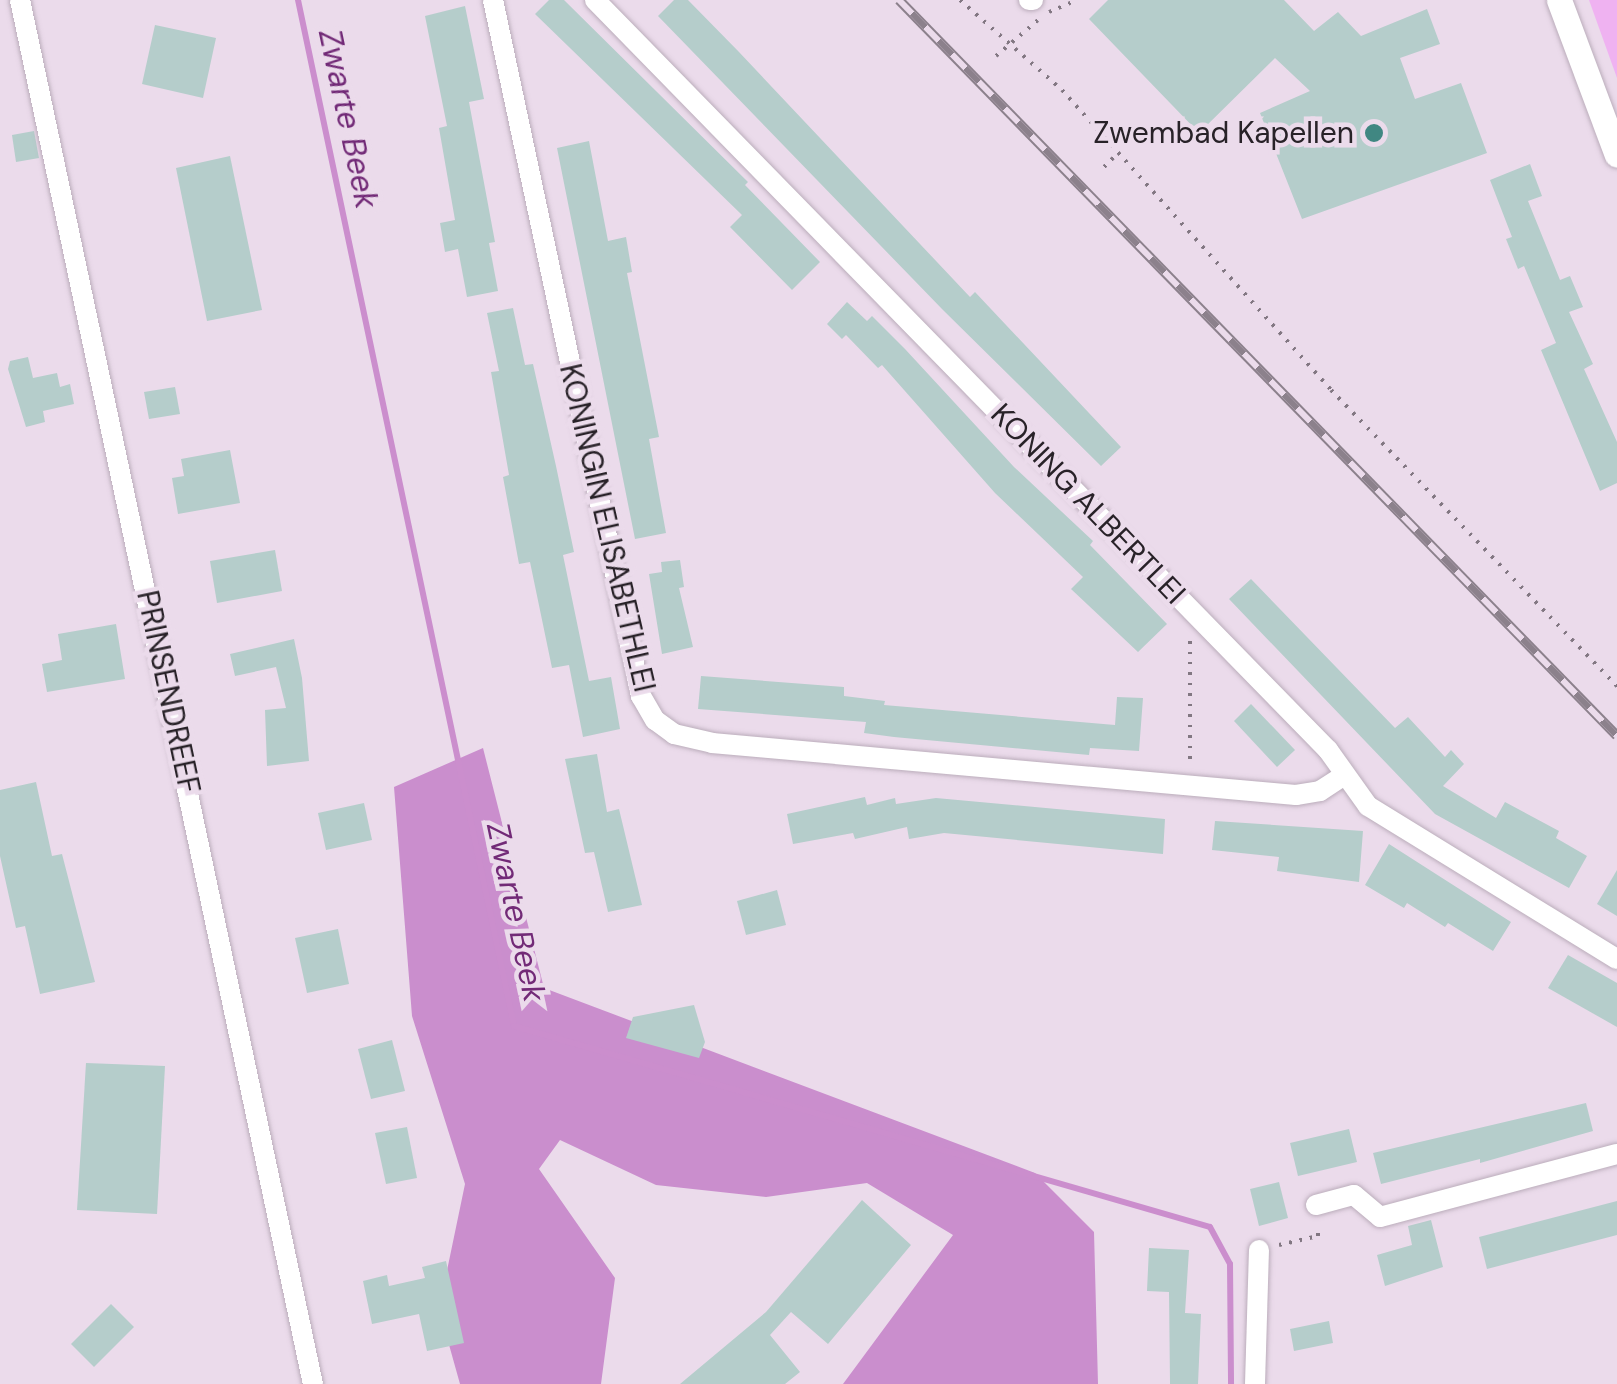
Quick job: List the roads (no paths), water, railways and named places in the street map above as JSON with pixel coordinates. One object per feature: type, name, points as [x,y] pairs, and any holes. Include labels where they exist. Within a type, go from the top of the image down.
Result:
[{"type":"street","name":"PRINSENDREEF","points":[[20,0],[312,1384]]},
{"type":"street","name":"KONINGIN ELISABETHLEI","points":[[493,0],[641,696],[655,720],[674,734],[712,742],[1296,795],[1320,791],[1343,776]]},
{"type":"street","name":"KONING ALBERTLEI","points":[[595,0],[1328,750],[1368,806],[1617,959]]},
{"type":"street","points":[[1559,0],[1617,155]]},
{"type":"street","points":[[1316,1204],[1354,1196],[1380,1218],[1617,1154]]},
{"type":"street","points":[[1255,1384],[1260,1250]]},
{"type":"waterway","name":"Zwarte Beek","points":[[298,0],[514,1026],[1210,1227],[1230,1264],[1231,1384]]},
{"type":"railway","points":[[899,0],[1617,736]]},
{"type":"place","name":"Zwembad Kapellen","points":[[1374,133]]}]
